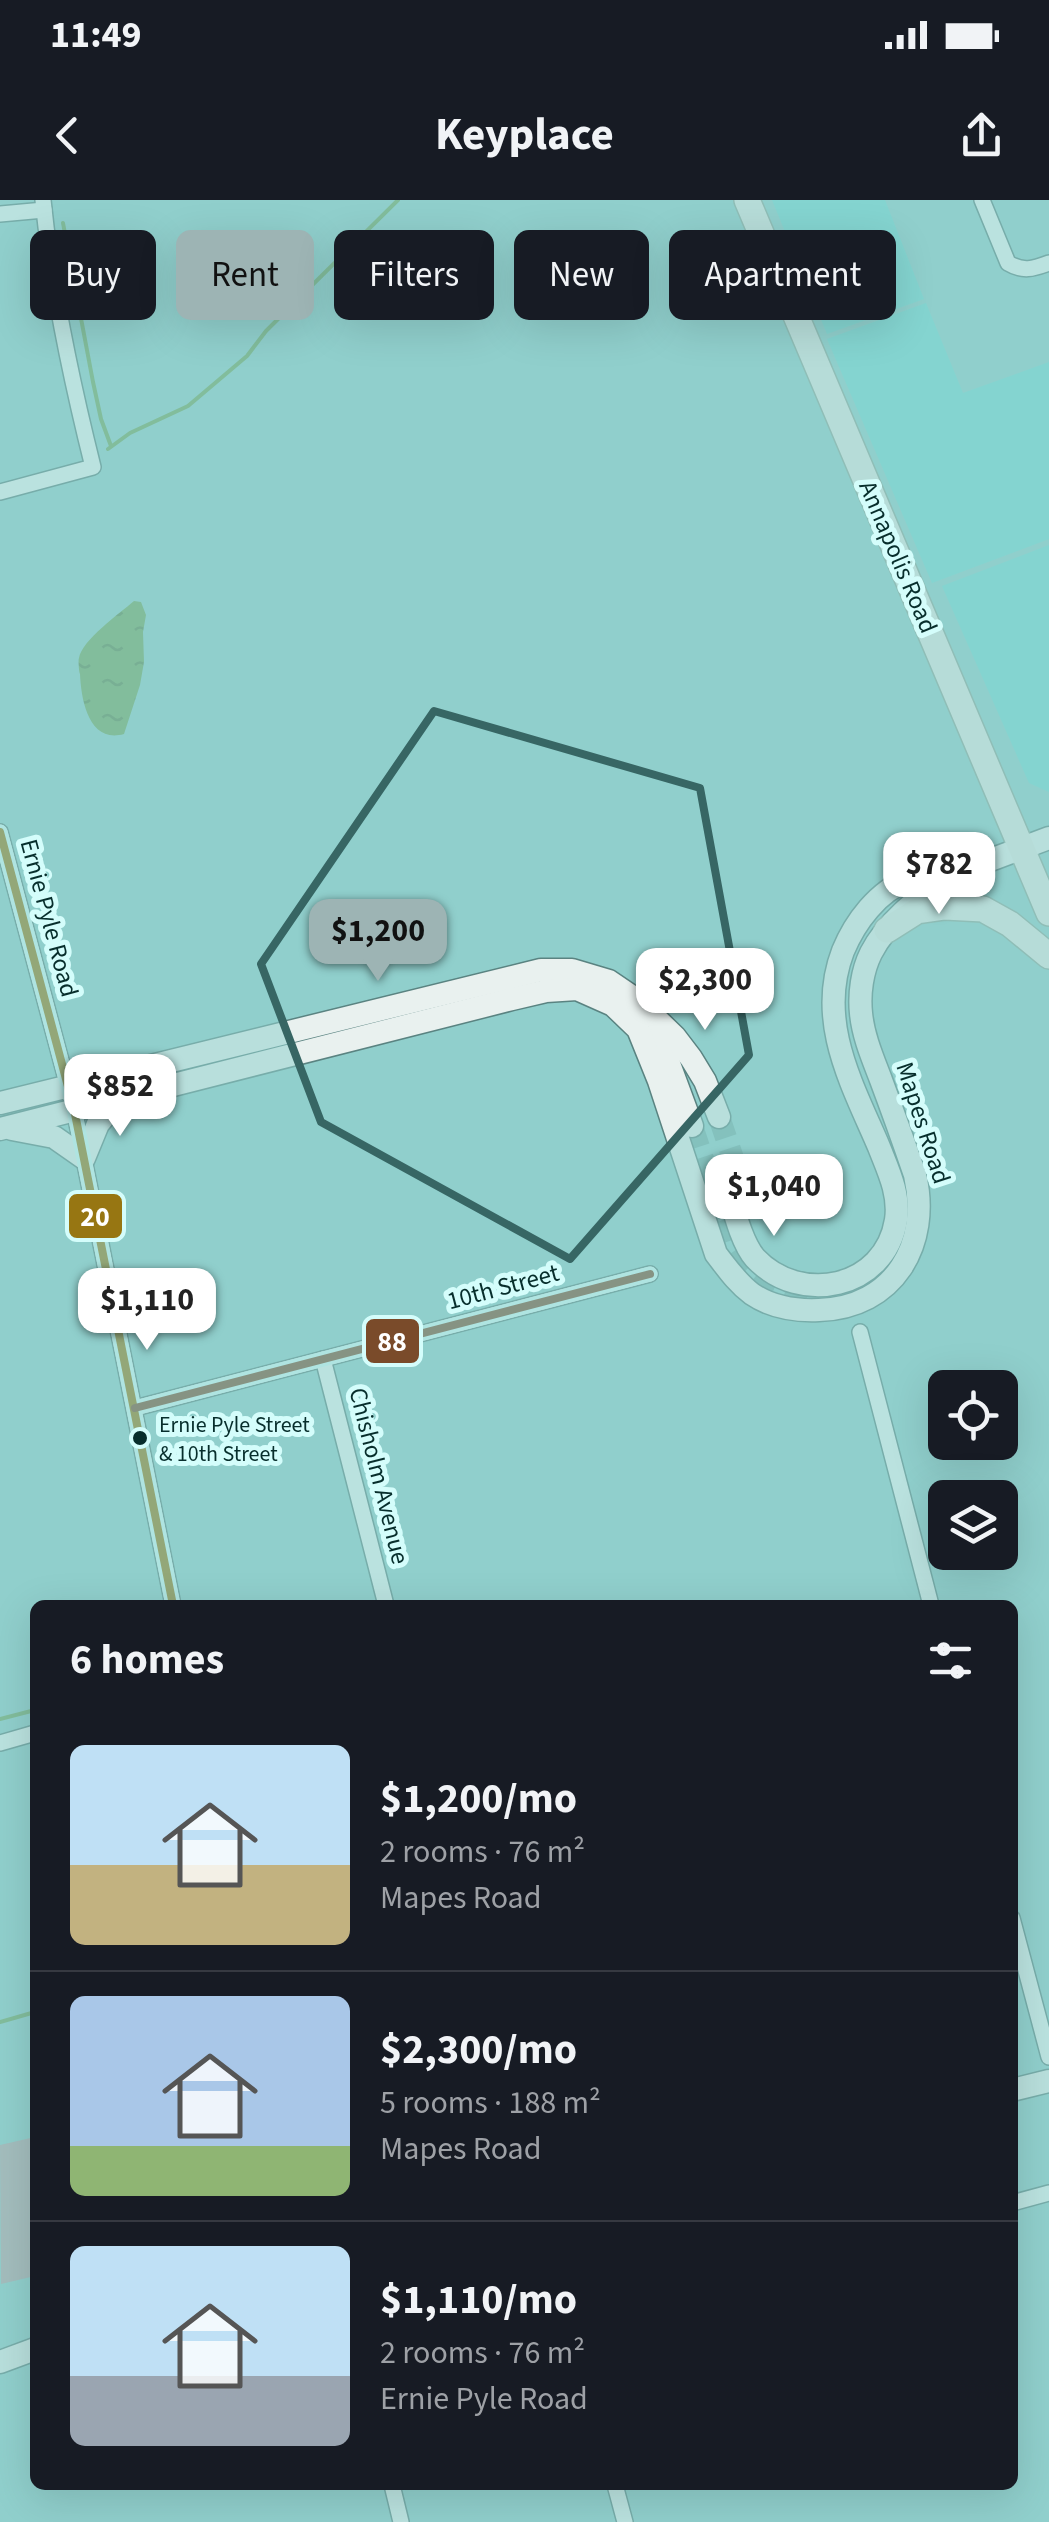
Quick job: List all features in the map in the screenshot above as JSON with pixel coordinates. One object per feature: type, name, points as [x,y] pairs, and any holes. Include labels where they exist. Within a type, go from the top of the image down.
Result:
[{"type":"main road","name":"Annapolis Road","points":[[747,200],[1049,913]]},
{"type":"main road","points":[[887,930],[917,911],[945,906],[983,909],[1010,924],[1049,956]]},
{"type":"street","points":[[982,200],[1008,263],[1029,270],[1049,263]]},
{"type":"street","points":[[0,214],[43,205],[60,316],[93,467],[0,492]]},
{"type":"street","name":"Ernie Pyle Road","points":[[0,832],[71,1098],[172,1600]]},
{"type":"street","name":"Mapes Road","points":[[732,1179],[764,1250],[777,1264],[806,1276],[828,1276],[840,1284],[870,1268],[883,1254],[892,1235],[896,1199],[891,1176],[841,1058],[834,1027],[832,1000],[839,962],[848,940],[865,912],[906,881],[969,868],[1049,838]]},
{"type":"street","name":"Mapes Road","points":[[0,1103],[120,1098],[512,999],[577,989],[613,1006],[638,1028],[660,1081],[716,1254],[731,1275],[754,1295],[778,1306],[803,1311],[833,1310],[858,1303],[892,1280],[917,1236],[920,1218],[916,1175],[861,1017],[864,973],[871,953],[887,930],[912,904],[960,868]]},
{"type":"street","name":"Mapes Road","points":[[2,1128],[71,1098],[542,970],[572,970],[609,981],[637,1000],[674,1036],[705,1081],[705,1123]]},
{"type":"street","points":[[2,1128],[54,1137],[84,1158],[98,1124],[120,1098]]},
{"type":"street","name":"10th Street","points":[[136,1408],[650,1274]]},
{"type":"street","points":[[860,1332],[930,1600]]},
{"type":"street","name":"Chisholm Avenue","points":[[323,1360],[385,1600]]},
{"type":"street","points":[[0,1742],[30,1734]]},
{"type":"street","points":[[1018,1941],[1049,2057]]},
{"type":"street","points":[[1018,2089],[1049,2081]]},
{"type":"street","points":[[1018,2201],[1049,2193]]},
{"type":"street","points":[[0,2362],[30,2351]]},
{"type":"street","points":[[393,2490],[401,2522]]},
{"type":"street","points":[[616,2490],[625,2522]]},
{"type":"highlighted area","points":[[434,711],[700,788],[749,1055],[570,1259],[321,1122],[261,964]]},
{"type":"shaded area","points":[[772,200],[885,200],[924,299],[896,309],[896,230],[784,230]]},
{"type":"shaded area","points":[[926,303],[963,393],[1049,362],[1049,539],[932,583],[827,339],[879,320],[896,320],[896,314]]},
{"type":"shaded area","points":[[821,320],[866,320],[827,334]]},
{"type":"shaded area","points":[[1049,545],[1049,792],[1029,783],[942,586]]},
{"type":"shaded area","points":[[30,2138],[30,2277],[1,2284],[0,2145]]},
{"type":"water","points":[[134,601],[141,602],[146,615],[144,662],[124,734],[112,735],[102,732],[89,718],[82,696],[79,659],[94,635]]},
{"type":"waterway","points":[[108,449],[130,433],[188,406],[247,356],[266,331],[398,200]]},
{"type":"waterway","points":[[63,223],[93,382],[111,446]]},
{"type":"waterway","points":[[0,1719],[30,1711]]},
{"type":"waterway","points":[[0,2022],[30,2013]]},
{"type":"tunnel","points":[[719,1117],[740,1179]]},
{"type":"tunnel","points":[[692,1126],[740,1260],[758,1277],[778,1288],[815,1293]]},
{"type":"transit line","name":"20","points":[[0,832],[74,1109],[172,1600]]},
{"type":"transit line","name":"88","points":[[135,1408],[650,1274]]},
{"type":"place","name":"Ernie Pyle Street & 10th Street","points":[[140,1438]]}]
